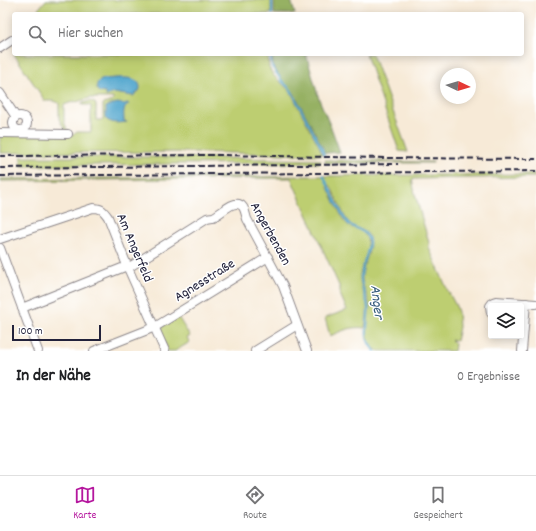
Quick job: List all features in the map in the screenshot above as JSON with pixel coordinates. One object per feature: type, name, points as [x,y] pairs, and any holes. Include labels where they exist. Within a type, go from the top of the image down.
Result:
[{"type":"street","points":[[0,48],[12,40]]},
{"type":"street","points":[[0,93],[16,117]]},
{"type":"street","points":[[16,117],[13,121],[13,125],[15,129],[20,132]]},
{"type":"street","points":[[16,117],[23,117],[28,124],[26,128],[20,132]]},
{"type":"street","points":[[0,133],[20,132],[68,134]]},
{"type":"street","name":"Angerbenden","points":[[128,267],[207,218],[213,217],[232,205],[238,204],[243,208],[247,219],[283,286],[307,351]]},
{"type":"street","name":"Am Angerfeld","points":[[0,238],[93,208],[99,208],[108,217],[165,351]]},
{"type":"street","points":[[0,248],[38,351]]},
{"type":"street","name":"Agnesstraße","points":[[94,351],[155,327],[268,257]]},
{"type":"street","points":[[22,308],[128,267]]},
{"type":"street","points":[[492,303],[496,301],[536,304]]},
{"type":"street","points":[[524,313],[526,303]]},
{"type":"street","points":[[255,351],[297,325]]},
{"type":"street","points":[[522,339],[522,351]]},
{"type":"green space","points":[[46,0],[271,0],[271,12],[36,12]]},
{"type":"green space","points":[[274,0],[291,0],[294,12],[274,12]]},
{"type":"green space","points":[[15,56],[268,56],[269,68],[274,76],[290,91],[320,148],[322,155],[194,152],[0,153],[0,134],[73,135],[77,132],[91,132],[91,106],[81,104],[89,101],[94,102],[96,105],[96,120],[103,120],[103,104],[113,101],[113,98],[90,98],[64,105],[64,121],[68,132],[66,132],[59,119],[59,103],[54,101],[45,101]]},
{"type":"green space","points":[[272,56],[307,56],[319,99],[340,152],[324,152],[294,93],[282,80],[273,66]]},
{"type":"green space","points":[[367,56],[373,56],[408,152],[399,151]]},
{"type":"green space","points":[[21,157],[171,157],[321,160],[320,163],[21,166]]},
{"type":"green space","points":[[325,160],[433,162],[433,163],[325,163]]},
{"type":"green space","points":[[536,174],[536,177],[412,179],[429,248],[458,312],[459,327],[456,341],[451,340],[455,344],[454,351],[378,351],[369,342],[369,303],[362,276],[370,246],[369,237],[365,232],[354,226],[346,219],[330,185],[327,186],[339,212],[349,226],[359,230],[365,235],[368,244],[360,274],[361,285],[367,304],[365,328],[351,328],[330,336],[325,318],[347,310],[340,294],[340,288],[291,178],[0,181],[0,179]]},
{"type":"green space","points":[[178,317],[190,336],[187,338],[190,342],[175,351],[168,351],[160,332],[163,326]]},
{"type":"water","points":[[126,78],[137,81],[140,87],[138,92],[133,96],[114,93],[106,96],[105,93],[98,91],[98,82],[103,79]]},
{"type":"water","points":[[117,103],[129,104],[124,111],[124,121],[127,122],[118,123],[108,121],[106,119],[106,107]]},
{"type":"waterway","name":"Anger","points":[[272,0],[272,12]]},
{"type":"waterway","name":"Anger","points":[[270,56],[272,67],[282,81],[291,90],[324,155]]},
{"type":"waterway","name":"Anger","points":[[323,175],[340,211],[346,220],[349,224],[364,233],[368,238],[369,246],[362,269],[361,278],[368,308],[367,336],[368,341],[375,351]]},
{"type":"railway","points":[[0,156],[221,155],[536,159]]},
{"type":"railway","points":[[0,168],[398,164]]},
{"type":"railway","points":[[0,176],[536,171]]}]
